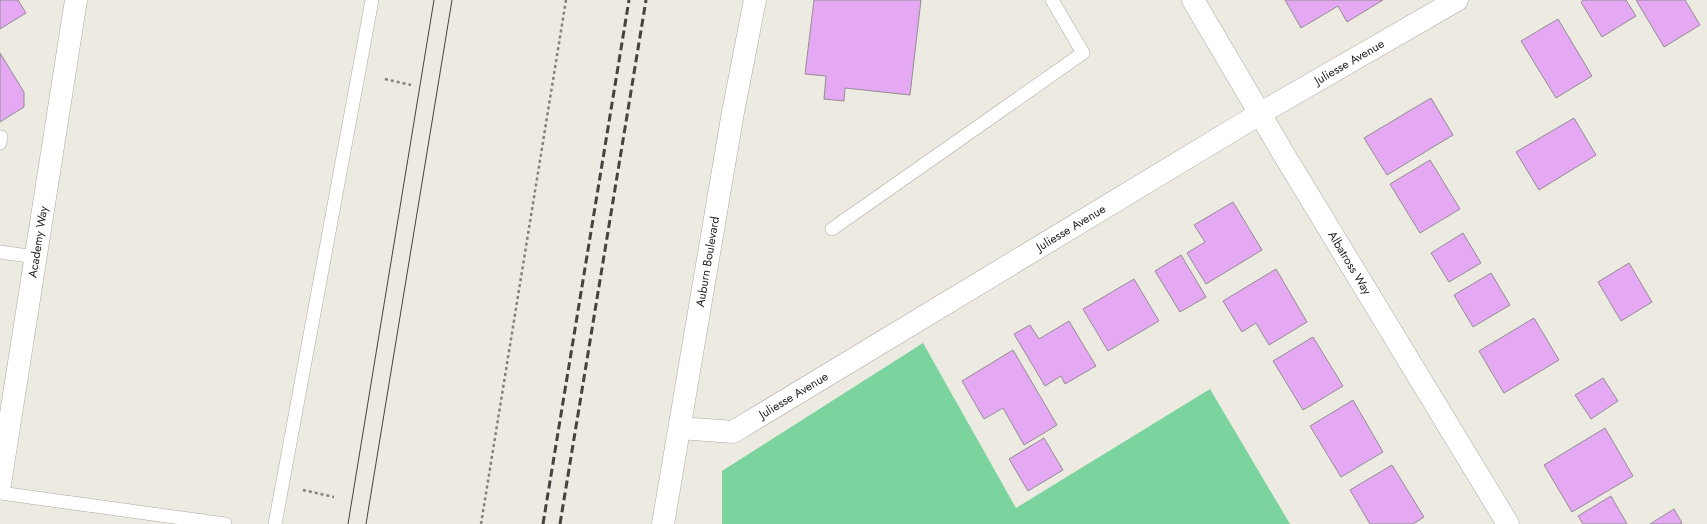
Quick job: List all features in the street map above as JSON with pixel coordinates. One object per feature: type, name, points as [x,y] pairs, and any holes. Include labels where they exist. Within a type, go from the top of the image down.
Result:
[{"type":"street","name":"Academy Way","points":[[0,484],[76,0]]},
{"type":"street","name":"Auburn Boulevard","points":[[664,524],[733,112],[755,0]]},
{"type":"street","name":"Albatross Way","points":[[1193,0],[1261,113],[1283,153],[1508,524]]},
{"type":"street","name":"Juliesse Avenue","points":[[680,428],[733,432],[1261,113],[1457,0]]},
{"type":"lane","points":[[275,524],[372,0]]},
{"type":"lane","points":[[832,229],[1084,53],[1052,0]]},
{"type":"lane","points":[[0,252],[36,257]]},
{"type":"lane","points":[[0,493],[225,524]]},
{"type":"path","points":[[482,524],[566,0]]},
{"type":"path","points":[[386,79],[411,85]]},
{"type":"path","points":[[282,486],[334,496]]},
{"type":"green space","points":[[923,343],[1016,508],[1210,389],[1290,524],[722,524],[722,471]]},
{"type":"building","points":[[0,0],[18,0],[26,13],[0,29]]},
{"type":"building","points":[[814,0],[921,0],[910,95],[845,88],[844,101],[824,99],[826,76],[805,74]]},
{"type":"building","points":[[1285,0],[1383,0],[1347,22],[1338,6],[1301,28]]},
{"type":"building","points":[[1583,0],[1626,0],[1636,16],[1602,37],[1581,2]]},
{"type":"building","points":[[1636,0],[1685,0],[1700,25],[1664,47]]},
{"type":"building","points":[[1558,19],[1592,76],[1556,98],[1521,41]]},
{"type":"building","points":[[0,53],[24,92],[24,107],[0,122]]},
{"type":"building","points":[[1431,98],[1453,135],[1387,175],[1364,138]]},
{"type":"building","points":[[1574,118],[1596,155],[1539,190],[1516,152]]},
{"type":"building","points":[[1430,160],[1460,209],[1420,233],[1390,184]]},
{"type":"building","points":[[1233,202],[1262,250],[1206,284],[1187,253],[1205,242],[1194,225]]},
{"type":"building","points":[[1463,233],[1481,263],[1449,282],[1431,253]]},
{"type":"building","points":[[1181,255],[1206,297],[1180,312],[1155,271]]},
{"type":"building","points":[[1629,263],[1652,302],[1621,321],[1598,282]]},
{"type":"building","points":[[1276,269],[1307,322],[1269,345],[1256,323],[1242,332],[1223,301]]},
{"type":"building","points":[[1491,273],[1510,305],[1473,327],[1454,295]]},
{"type":"building","points":[[1134,279],[1159,321],[1108,351],[1083,309]]},
{"type":"building","points":[[1534,318],[1559,360],[1504,393],[1479,351]]},
{"type":"building","points":[[1069,321],[1096,366],[1065,384],[1061,376],[1045,386],[1014,334],[1030,325],[1039,339]]},
{"type":"building","points":[[1313,337],[1343,386],[1303,410],[1273,361]]},
{"type":"building","points":[[1013,350],[1057,425],[1024,445],[1003,408],[984,419],[962,381]]},
{"type":"building","points":[[1603,378],[1618,401],[1591,419],[1575,395]]},
{"type":"building","points":[[1353,400],[1383,452],[1341,477],[1310,426]]},
{"type":"building","points":[[1605,428],[1633,476],[1572,512],[1544,465]]},
{"type":"building","points":[[1044,438],[1063,470],[1028,491],[1009,459]]},
{"type":"building","points":[[1392,465],[1424,517],[1413,524],[1370,524],[1350,490]]},
{"type":"building","points":[[1611,496],[1627,524],[1583,524],[1578,516]]},
{"type":"building","points":[[1674,509],[1682,523],[1650,524]]},
{"type":"tram line","points":[[348,524],[434,0]]},
{"type":"tram line","points":[[366,524],[452,0]]},
{"type":"railway","points":[[543,524],[629,0]]},
{"type":"railway","points":[[560,524],[646,0]]}]
